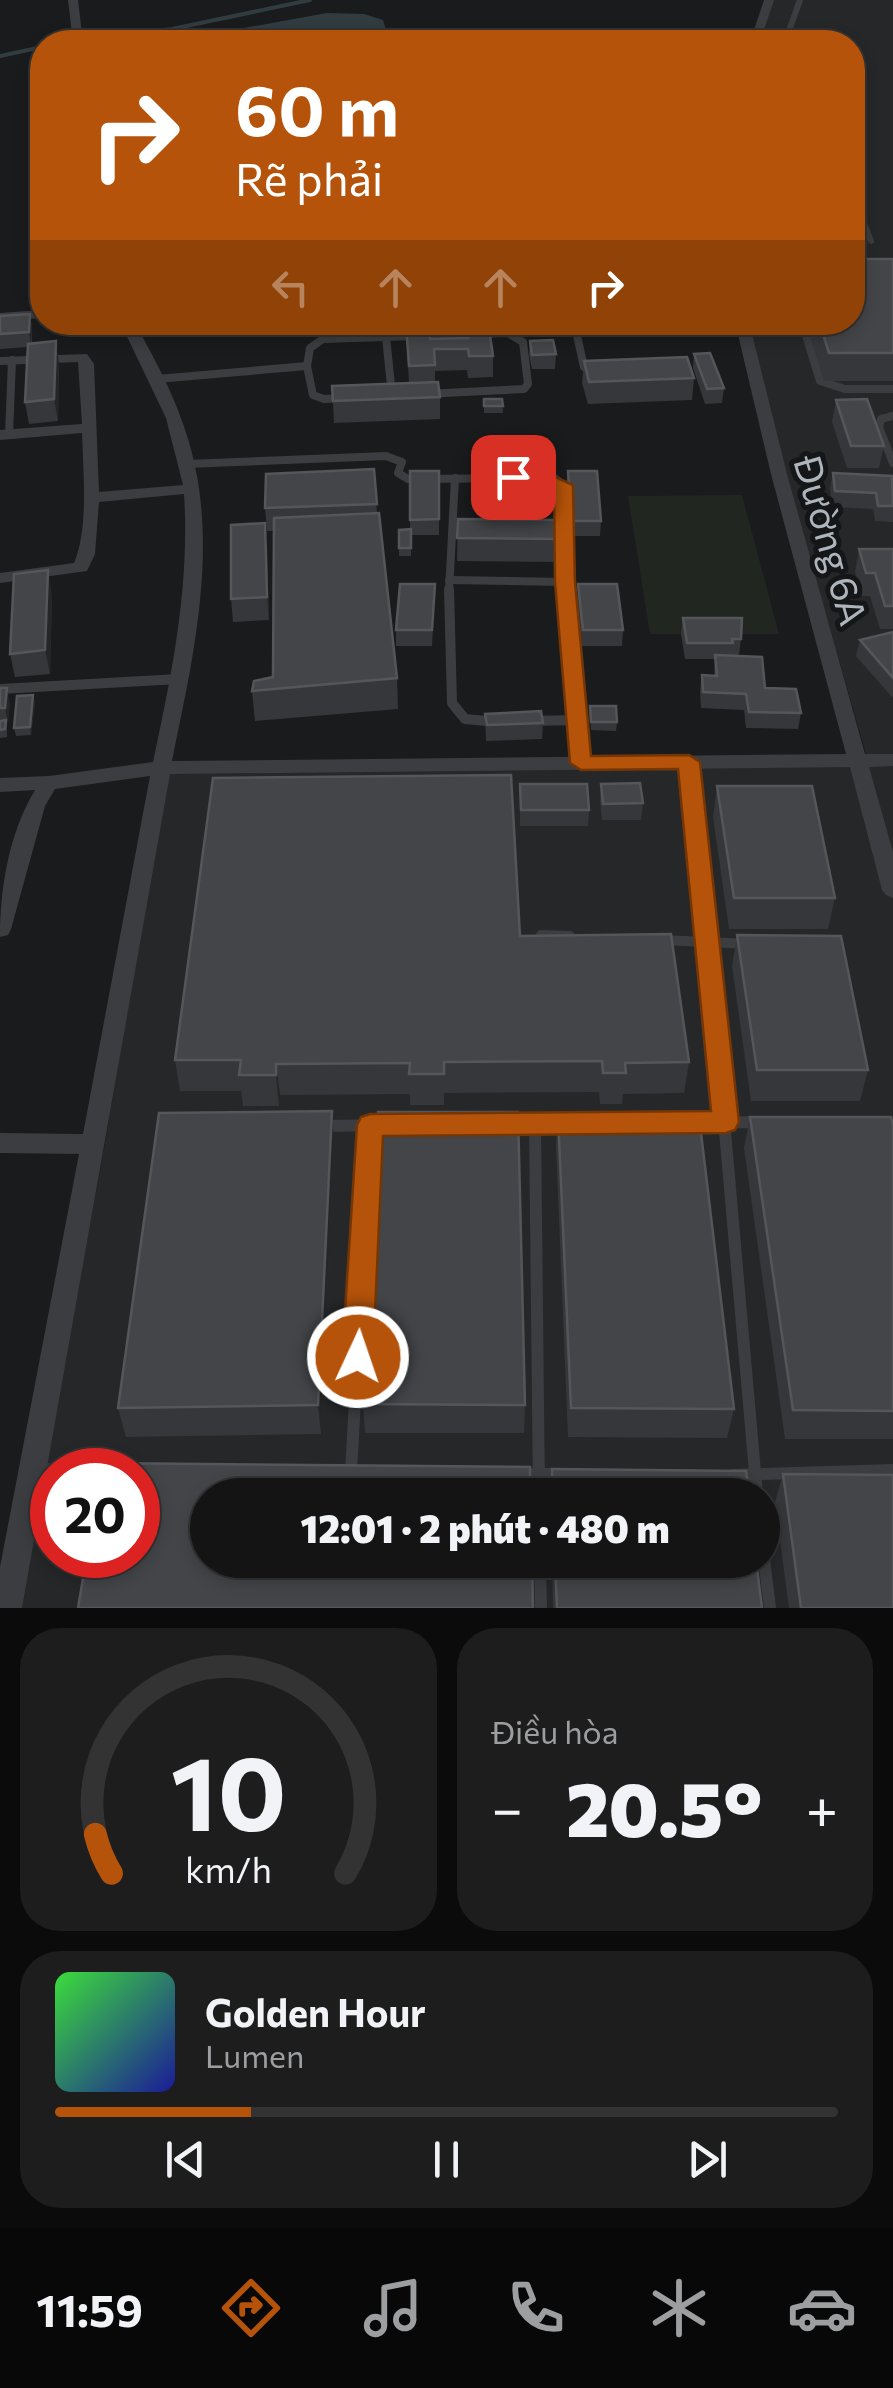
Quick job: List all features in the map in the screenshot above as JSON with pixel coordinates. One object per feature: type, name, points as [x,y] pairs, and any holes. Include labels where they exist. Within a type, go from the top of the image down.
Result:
[{"type":"street","points":[[73,0],[76,30]]},
{"type":"street","points":[[759,30],[769,0]]},
{"type":"street","points":[[0,317],[30,315]]},
{"type":"street","points":[[37,1448],[159,768],[188,641],[192,489],[157,379],[134,335]]},
{"type":"street","name":"Đường 6A","points":[[745,335],[778,474],[893,890]]},
{"type":"street","points":[[0,578],[81,568],[88,559],[90,498],[86,364],[82,356],[6,360]]},
{"type":"street","points":[[4,435],[88,428]]},
{"type":"street","points":[[90,498],[192,489]]},
{"type":"street","points":[[0,785],[49,783],[159,768],[893,760]]},
{"type":"street","points":[[0,930],[35,806],[49,783]]},
{"type":"street","points":[[0,1143],[94,1144]]},
{"type":"street","points":[[7,1608],[30,1485]]},
{"type":"lane","points":[[790,30],[800,0]]},
{"type":"lane","points":[[865,226],[871,241]]},
{"type":"lane","points":[[516,335],[524,342],[528,384],[516,392],[317,398],[308,366],[310,348],[323,339],[516,335]]},
{"type":"lane","points":[[577,335],[584,368],[602,376]]},
{"type":"lane","points":[[806,335],[820,382],[844,389],[893,388]]},
{"type":"lane","points":[[386,336],[392,396]]},
{"type":"lane","points":[[4,435],[6,360]]},
{"type":"lane","points":[[157,379],[308,366]]},
{"type":"lane","points":[[893,416],[881,419],[879,428],[893,463]]},
{"type":"lane","points":[[186,464],[386,456],[402,462],[401,478],[542,476],[564,485],[565,582],[581,763]]},
{"type":"lane","points":[[455,478],[449,580],[452,703],[464,718],[501,722]]},
{"type":"lane","points":[[449,580],[565,582]]},
{"type":"lane","points":[[0,689],[179,679]]},
{"type":"lane","points":[[520,722],[580,720]]},
{"type":"lane","points":[[689,762],[726,1122],[754,1478]]},
{"type":"lane","points":[[541,935],[578,936]]},
{"type":"lane","points":[[651,939],[758,944]]},
{"type":"lane","points":[[668,1123],[780,1122]]},
{"type":"lane","points":[[498,1124],[592,1123]]},
{"type":"lane","points":[[534,1124],[538,1478]]},
{"type":"lane","points":[[351,1473],[370,1125]]},
{"type":"lane","points":[[311,1126],[407,1125]]},
{"type":"lane","points":[[715,1475],[893,1470]]},
{"type":"lane","points":[[332,1472],[370,1473]]},
{"type":"lane","points":[[501,1474],[578,1474]]},
{"type":"lane","points":[[540,1578],[541,1608]]},
{"type":"lane","points":[[766,1578],[770,1608]]},
{"type":"shaded area","points":[[773,0],[893,0],[893,1608],[19,1608],[30,1549],[30,1578],[160,1578],[160,1448],[49,1448],[167,773],[866,754],[750,335],[865,335],[865,30],[763,30]]},
{"type":"shaded area","points":[[327,13],[364,14],[383,20],[386,30],[233,30]]},
{"type":"shaded area","points":[[742,495],[779,634],[650,634],[628,496]]},
{"type":"building","points":[[865,259],[893,259],[893,353],[829,353],[823,335],[865,335]]},
{"type":"building","points":[[30,314],[29,332],[0,334],[0,316]]},
{"type":"building","points":[[407,335],[430,335],[430,339],[490,335],[493,356],[469,356],[468,349],[434,349],[435,365],[409,366]]},
{"type":"building","points":[[553,340],[556,354],[532,355],[530,341]]},
{"type":"building","points":[[56,341],[54,399],[25,402],[28,344]]},
{"type":"building","points":[[710,353],[724,388],[707,389],[694,354]]},
{"type":"building","points":[[687,357],[694,378],[589,382],[584,361]]},
{"type":"building","points":[[438,382],[440,397],[333,401],[332,386]]},
{"type":"building","points":[[484,399],[502,399],[503,406],[484,406]]},
{"type":"building","points":[[867,399],[884,446],[851,446],[836,400]]},
{"type":"building","points":[[374,469],[377,504],[265,508],[266,474]]},
{"type":"building","points":[[410,471],[439,471],[439,519],[410,520]]},
{"type":"building","points":[[568,471],[597,471],[601,521],[571,521]]},
{"type":"building","points":[[833,473],[892,476],[893,506],[878,506],[876,493],[835,491]]},
{"type":"building","points":[[379,513],[397,678],[252,691],[254,681],[273,677],[274,518]]},
{"type":"building","points":[[458,519],[560,520],[560,539],[457,538]]},
{"type":"building","points":[[265,523],[267,597],[231,599],[231,525]]},
{"type":"building","points":[[411,529],[411,548],[399,548],[399,530]]},
{"type":"building","points":[[859,549],[893,549],[893,606],[885,606],[875,573],[866,573]]},
{"type":"building","points":[[48,570],[45,650],[10,654],[14,574]]},
{"type":"building","points":[[400,584],[435,584],[432,630],[396,630]]},
{"type":"building","points":[[578,584],[617,584],[623,630],[583,630]]},
{"type":"building","points":[[683,618],[742,618],[741,639],[732,639],[733,643],[687,643]]},
{"type":"building","points":[[893,632],[893,678],[860,640]]},
{"type":"building","points":[[715,655],[762,657],[765,688],[796,689],[801,713],[749,712],[746,694],[703,692],[702,675],[717,676]]},
{"type":"building","points":[[0,688],[7,688],[5,708],[0,708]]},
{"type":"building","points":[[33,695],[30,727],[14,728],[17,696]]},
{"type":"building","points":[[590,706],[616,706],[617,722],[591,722]]},
{"type":"building","points":[[541,711],[543,723],[487,725],[485,714]]},
{"type":"building","points":[[511,775],[520,936],[671,934],[689,1062],[625,1063],[626,1073],[603,1073],[602,1061],[444,1062],[444,1074],[409,1074],[410,1063],[276,1064],[276,1075],[239,1075],[241,1060],[175,1060],[213,778]]},
{"type":"building","points":[[640,783],[643,803],[603,804],[601,784]]},
{"type":"building","points":[[520,784],[587,784],[589,810],[521,810]]},
{"type":"building","points":[[717,786],[812,786],[835,898],[734,898]]},
{"type":"building","points":[[737,935],[841,936],[868,1070],[757,1070]]},
{"type":"building","points":[[332,1111],[318,1405],[118,1408],[159,1113]]},
{"type":"building","points":[[378,1112],[518,1112],[525,1405],[363,1404]]},
{"type":"building","points":[[558,1115],[699,1116],[734,1409],[571,1408]]},
{"type":"building","points":[[750,1117],[891,1117],[893,1411],[793,1410]]},
{"type":"building","points":[[160,1464],[530,1467],[530,1478],[190,1478],[190,1578],[532,1578],[533,1608],[78,1608],[83,1578],[160,1578]]},
{"type":"building","points":[[552,1469],[746,1471],[747,1478],[552,1478]]},
{"type":"building","points":[[783,1474],[893,1475],[893,1608],[801,1608]]},
{"type":"building","points":[[556,1578],[758,1578],[762,1608],[557,1608]]},
{"type":"waterway","points":[[164,30],[310,0]]},
{"type":"waterway","points":[[0,56],[30,50]]},
{"type":"route","points":[[358,1357],[370,1125],[726,1122],[689,762],[581,763],[565,582],[564,485],[555,478],[513,477]]}]
